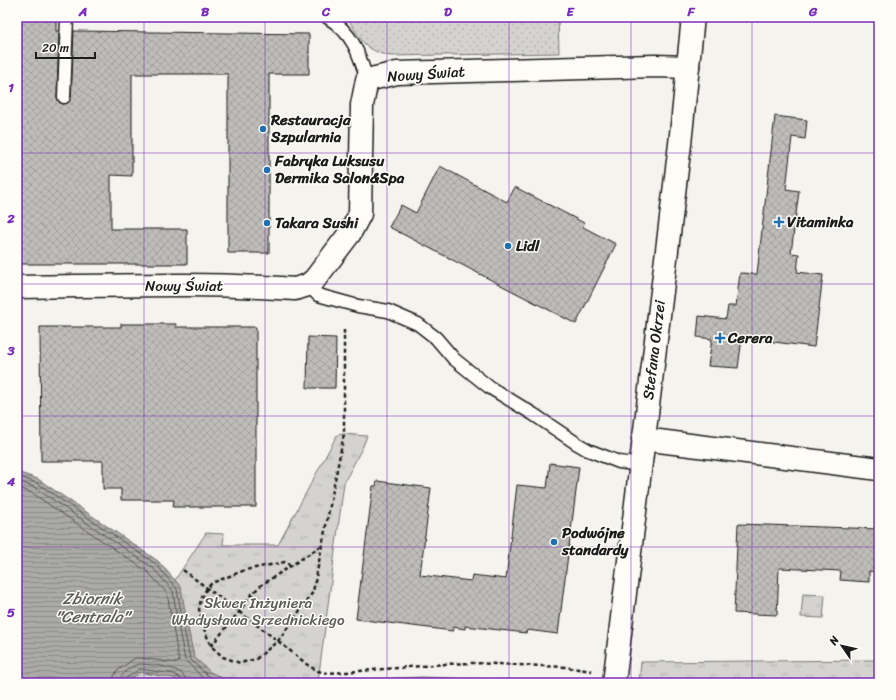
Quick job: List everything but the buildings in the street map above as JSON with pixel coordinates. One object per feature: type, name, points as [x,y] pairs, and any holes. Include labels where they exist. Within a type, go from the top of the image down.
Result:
[{"type":"street","name":"Stefana Okrzei","points":[[614,679],[688,67],[692,17]]},
{"type":"street","name":"Nowy Świat","points":[[17,287],[249,286],[295,289],[308,285],[315,279],[350,233],[360,214],[362,105],[366,80],[397,73],[655,66],[688,67]]},
{"type":"street","points":[[643,439],[866,469],[879,469]]},
{"type":"lane","points":[[64,97],[67,17]]},
{"type":"lane","points":[[327,17],[340,25],[358,51],[366,80]]},
{"type":"lane","points":[[308,285],[318,295],[358,306],[388,311],[418,324],[436,338],[454,358],[489,387],[576,443],[588,450],[620,462],[640,465]]},
{"type":"path","points":[[291,566],[285,562],[246,570],[212,583],[207,588],[201,598],[199,609],[204,629],[211,646],[223,657],[240,663],[256,659],[278,641],[313,592],[344,434],[344,330]]},
{"type":"path","points":[[211,646],[250,596],[260,586],[322,546]]},
{"type":"path","points":[[183,570],[309,666],[318,671],[327,673],[474,663],[565,667],[592,671]]},
{"type":"path","points":[[590,683],[591,678]]},
{"type":"green space","points":[[347,17],[558,17],[559,53],[390,56],[381,54],[368,47]]},
{"type":"green space","name":"Skwer Inżyniera Władysława Srzednickiego","points":[[344,434],[367,436],[344,483],[318,681],[222,678],[210,672],[194,657],[175,580],[206,533],[224,534],[223,545],[278,545],[337,435]]},
{"type":"green space","points":[[803,594],[825,595],[823,618],[801,617]]},
{"type":"green space","points":[[879,660],[879,683],[639,683],[641,662]]},
{"type":"green space","points":[[139,672],[174,678],[181,683],[126,683]]},
{"type":"water","name":"Zbiornik \"Centrala\"","points":[[17,472],[38,479],[158,561],[181,587],[194,657],[210,672],[222,678],[318,681],[422,677],[595,683],[181,683],[174,678],[140,672],[126,683],[17,683]]},
{"type":"place","name":"Restauracja Szpularnia","points":[[263,129]]},
{"type":"place","name":"Fabryka Luksusu Dermika Salon&Spa","points":[[267,170]]},
{"type":"place","name":"Vitaminka","points":[[779,222]]},
{"type":"place","name":"Takara Sushi","points":[[267,223]]},
{"type":"place","name":"Lidl","points":[[508,246]]},
{"type":"place","name":"Cerera","points":[[720,338]]},
{"type":"place","name":"Podwójne standardy","points":[[554,542]]}]
